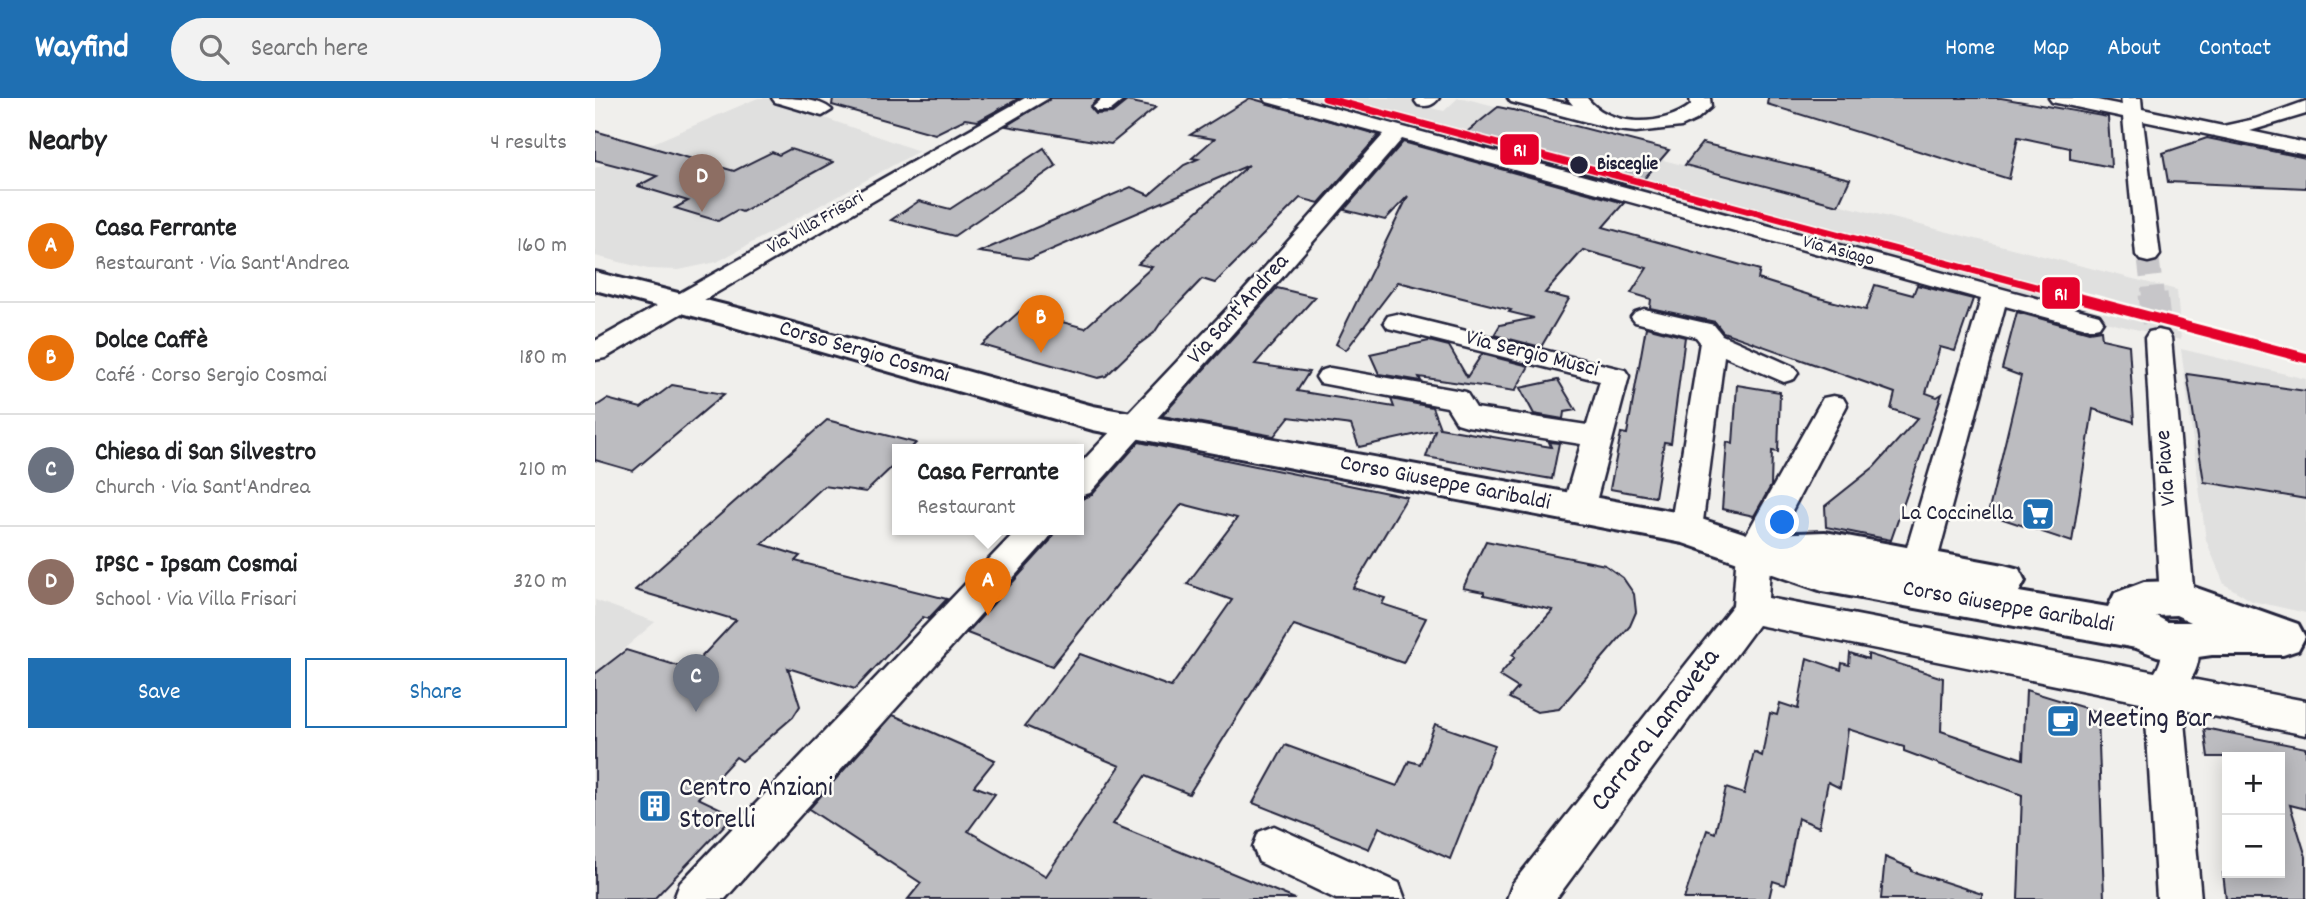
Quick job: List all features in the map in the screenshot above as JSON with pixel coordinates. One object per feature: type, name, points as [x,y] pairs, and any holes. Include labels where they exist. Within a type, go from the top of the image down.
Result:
[{"type":"main road","name":"Corso Sergio Cosmai","points":[[595,281],[1093,418],[1134,425]]},
{"type":"main road","name":"Corso Giuseppe Garibaldi","points":[[1134,425],[1686,529],[1822,575],[2174,620],[2295,639]]},
{"type":"main road","name":"Corso Giuseppe Garibaldi","points":[[1753,551],[1825,547],[1919,564],[2174,620]]},
{"type":"street","points":[[782,98],[822,110]]},
{"type":"street","name":"Via Villa Frisari","points":[[595,352],[1039,98]]},
{"type":"street","name":"Via Asiago","points":[[1274,98],[2090,321]]},
{"type":"street","points":[[1518,98],[1633,126],[1667,125],[1693,117],[1701,107],[1700,98]]},
{"type":"street","points":[[1577,98],[1583,108],[1594,116]]},
{"type":"street","points":[[2059,98],[2132,106],[2216,131],[2306,149]]},
{"type":"street","points":[[2132,106],[2148,255]]},
{"type":"street","points":[[2166,141],[2259,124],[2306,107]]},
{"type":"street","name":"Via Sant'Andrea","points":[[1084,480],[1398,132]]},
{"type":"street","points":[[1919,564],[1995,295]]},
{"type":"street","points":[[1644,317],[1705,331],[1713,341],[1784,373]]},
{"type":"street","name":"Via Sergio Musci","points":[[1397,322],[1615,376],[1578,509]]},
{"type":"street","name":"Via Piave","points":[[2158,338],[2174,620],[2181,664],[2163,691]]},
{"type":"street","points":[[1686,529],[1713,341]]},
{"type":"street","points":[[1330,377],[1456,399],[1467,416],[1598,437]]},
{"type":"street","points":[[1833,405],[1753,551],[1750,609],[2306,718]]},
{"type":"street","points":[[696,899],[1032,535]]},
{"type":"street","name":"Carrara Lamaveta","points":[[1529,899],[1750,609]]},
{"type":"street","points":[[2163,691],[2179,899]]},
{"type":"street","points":[[1274,847],[1383,899]]},
{"type":"shaded area","points":[[758,98],[768,98],[919,151],[717,262],[679,270],[648,269],[595,256],[595,168]]},
{"type":"shaded area","points":[[1290,98],[1419,98],[1414,104],[1444,111],[1458,98],[1463,98],[1662,148],[1655,158],[2177,290],[2181,340],[2097,320]]},
{"type":"shaded area","points":[[2181,349],[2306,379],[2306,613],[2252,601],[2224,584],[2206,540]]},
{"type":"shaded area","points":[[595,600],[655,622],[595,674]]},
{"type":"building","points":[[833,98],[1020,98],[978,121],[965,119],[935,134],[832,105]]},
{"type":"building","points":[[1051,98],[1099,98],[1090,107],[1096,114],[1112,113],[1127,101],[1156,107],[1111,144],[1006,126]]},
{"type":"building","points":[[1250,98],[1379,135],[1319,203],[1300,198],[1215,283],[1202,279],[1154,333],[1106,376],[1098,378],[982,345],[1020,311],[1085,328],[1152,267],[1138,264],[1249,165],[1030,259],[979,252],[1131,187],[1149,195],[1184,165],[1198,159],[1192,158],[1214,139],[1190,135]]},
{"type":"building","points":[[1768,98],[2001,98],[2108,117],[2111,167],[2070,159],[2070,148],[2018,137],[2009,179],[1767,104]]},
{"type":"building","points":[[1498,107],[1669,150],[1637,187],[1458,139]]},
{"type":"building","points":[[595,131],[734,171],[772,152],[779,155],[790,149],[833,162],[742,212],[737,210],[718,221],[675,208],[688,201],[638,186],[657,176],[595,160]]},
{"type":"building","points":[[2207,138],[2306,158],[2306,188],[2168,182],[2163,153]]},
{"type":"building","points":[[1403,142],[1624,203],[1603,227],[1760,270],[1758,279],[1819,298],[1866,310],[1875,285],[1913,295],[1917,285],[1973,299],[1955,351],[1940,347],[1926,393],[1937,397],[1942,394],[1891,540],[1826,527],[1825,506],[1874,467],[1918,418],[1891,409],[1895,393],[1723,332],[1715,322],[1650,308],[1651,299],[1631,293],[1647,268],[1583,250],[1545,293],[1569,299],[1541,347],[1494,335],[1500,325],[1534,318],[1398,282],[1346,350],[1336,344],[1408,196],[1385,220],[1344,210]]},
{"type":"building","points":[[1702,143],[1850,179],[1838,205],[1685,165]]},
{"type":"building","points":[[1044,148],[1056,166],[954,236],[891,220],[919,201],[950,209]]},
{"type":"building","points":[[1277,288],[1315,297],[1255,364],[1309,372],[1297,391],[1394,407],[1391,399],[1432,407],[1440,428],[1551,447],[1549,442],[1559,443],[1552,479],[1426,457],[1435,430],[1359,447],[1351,425],[1289,417],[1274,436],[1162,416]]},
{"type":"building","points":[[2017,312],[2089,332],[2101,330],[2102,339],[2129,345],[2134,422],[2093,409],[2072,542],[1988,514],[2021,376],[2002,369]]},
{"type":"building","points":[[1646,327],[1685,337],[1671,443],[1664,442],[1655,497],[1610,489],[1621,433],[1627,434]]},
{"type":"building","points":[[1429,341],[1449,346],[1467,377],[1482,354],[1529,366],[1515,391],[1379,374],[1370,354]]},
{"type":"building","points":[[2187,374],[2306,391],[2306,499],[2204,482]]},
{"type":"building","points":[[1558,380],[1576,410],[1564,412],[1563,419],[1534,414],[1520,388]]},
{"type":"building","points":[[672,385],[724,394],[633,471],[595,460],[595,407],[607,399],[641,408]]},
{"type":"building","points":[[1737,385],[1780,392],[1778,452],[1772,451],[1771,486],[1754,516],[1722,509],[1727,442],[1733,444]]},
{"type":"building","points":[[827,420],[916,443],[892,444],[892,467],[866,492],[824,486],[762,544],[800,556],[795,561],[947,599],[928,619],[923,617],[855,689],[788,668],[800,706],[793,717],[742,761],[736,757],[698,798],[734,815],[654,899],[595,899],[595,674],[626,650],[685,668],[692,667],[736,620],[635,590]]},
{"type":"building","points":[[1139,442],[1407,497],[1353,588],[1385,598],[1382,604],[1426,618],[1403,663],[1294,625],[1189,794],[1145,776],[1113,824],[1295,899],[908,899],[921,883],[809,809],[893,715],[995,760],[974,786],[995,794],[968,831],[1046,876],[1120,766],[1025,726],[1080,654],[1171,687],[1232,600],[1187,584],[1237,518],[1182,504],[1052,666],[967,633],[1053,535],[1084,535],[1084,498],[1092,495]]},
{"type":"building","points":[[1486,541],[1605,565],[1623,578],[1634,594],[1636,612],[1630,626],[1559,709],[1537,712],[1509,698],[1518,688],[1499,676],[1515,657],[1512,655],[1553,610],[1463,588]]},
{"type":"building","points":[[1850,653],[1868,659],[1868,654],[1943,678],[1941,731],[2023,759],[2026,690],[2098,712],[2104,899],[2018,899],[2022,795],[1904,751],[1904,747],[1848,729],[1840,788],[1828,782],[1819,827],[1798,818],[1785,885],[1773,881],[1769,899],[1684,899],[1707,830],[1715,833],[1726,788],[1744,794],[1754,752],[1762,756],[1770,713],[1777,715],[1780,703],[1798,709],[1807,658],[1841,670],[1842,663],[1849,665]]},
{"type":"building","points":[[1435,724],[1495,745],[1450,859],[1379,827],[1369,849],[1253,803],[1285,745],[1397,786],[1409,761],[1420,764]]},
{"type":"building","points":[[2204,728],[2306,748],[2306,809],[2290,805],[2306,857],[2306,899],[2226,899],[2224,878],[2285,878],[2285,752],[2222,752],[2222,757],[2208,757]]},
{"type":"building","points":[[1885,857],[1911,868],[1911,871],[1982,894],[1982,899],[1881,899]]},
{"type":"tunnel","points":[[2148,255],[2153,296]]},
{"type":"tunnel","points":[[2153,294],[2158,338]]},
{"type":"transit line","name":"R1","points":[[1325,98],[2306,358]]},
{"type":"place","name":"Bisceglie","points":[[1579,165]]},
{"type":"place","name":"IPSC - Ipsam Cosmai","points":[[702,212]]},
{"type":"place","name":"Dolce Caffè","points":[[1041,353]]},
{"type":"place","name":"La Coccinella","points":[[2038,514]]},
{"type":"place","name":"Casa Ferrante","points":[[988,616]]},
{"type":"place","name":"Chiesa di San Silvestro","points":[[696,712]]},
{"type":"place","name":"Meeting Bar","points":[[2063,721]]},
{"type":"place","name":"Centro Anziani Storelli","points":[[655,806]]}]
